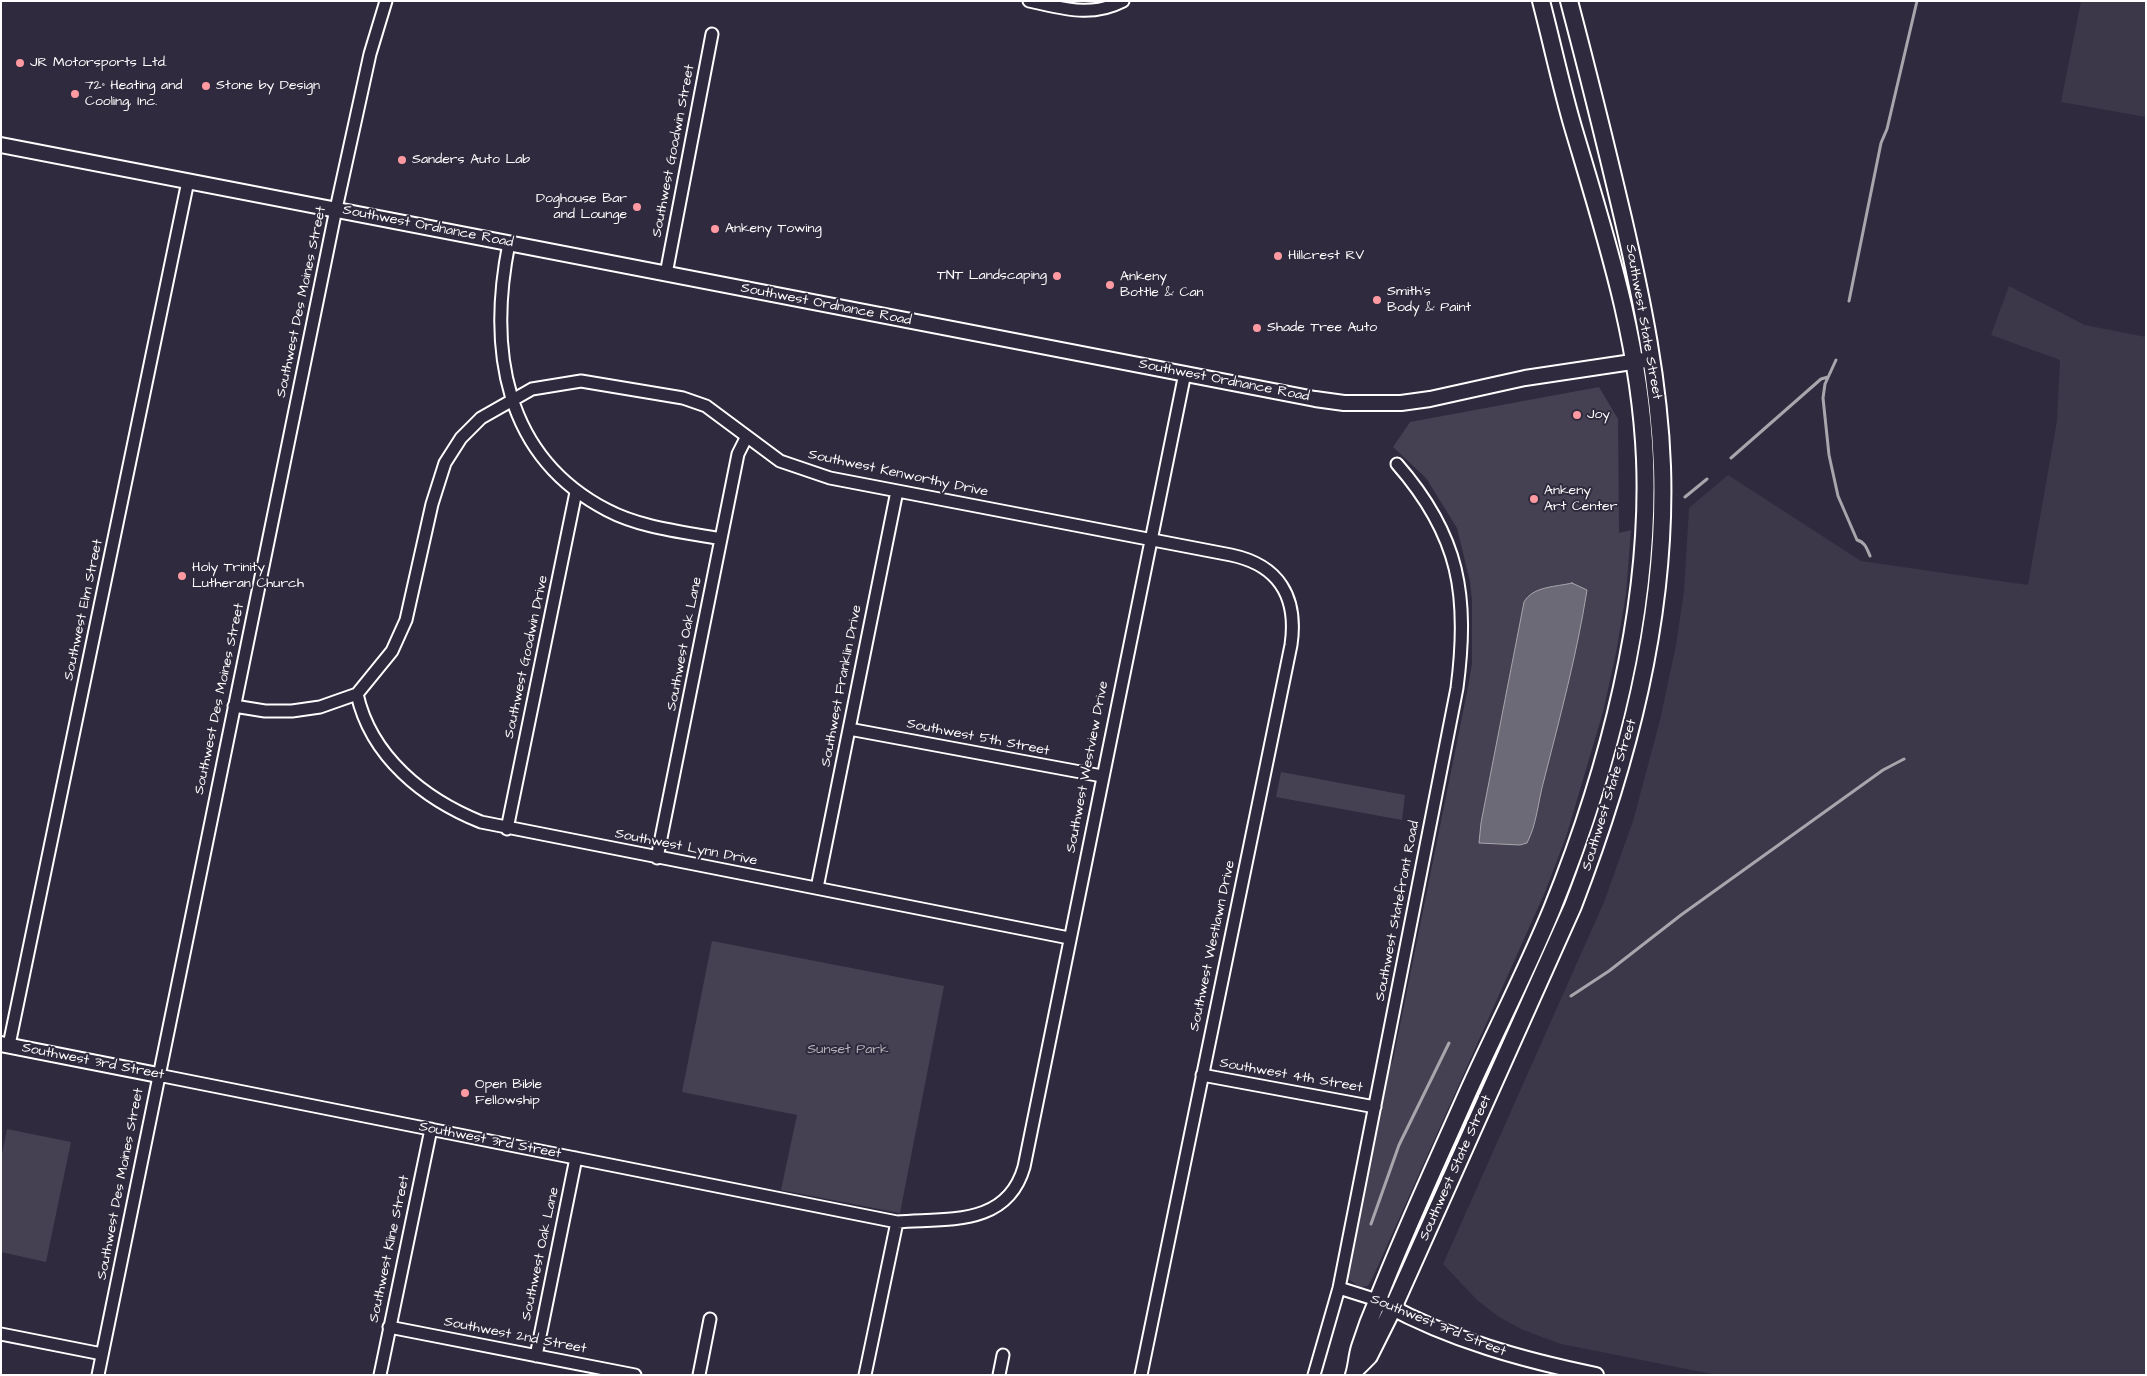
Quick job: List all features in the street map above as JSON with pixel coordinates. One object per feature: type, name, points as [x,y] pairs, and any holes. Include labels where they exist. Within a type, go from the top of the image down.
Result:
[{"type":"main road","name":"Southwest State Street","points":[[1355,1372],[1360,1348],[1377,1300],[1551,911],[1572,858],[1599,774],[1622,683],[1633,624],[1642,556],[1645,458],[1635,362],[1622,296],[1573,127],[1541,1]]},
{"type":"main road","name":"Southwest State Street","points":[[1355,1372],[1369,1356],[1393,1308],[1573,906],[1592,856],[1627,749],[1646,663],[1660,548],[1662,466],[1652,359],[1631,253],[1569,1]]},
{"type":"street","name":"Southwest Des Moines Street","points":[[98,1375],[336,209],[370,54],[386,1]]},
{"type":"street","points":[[1029,1],[1081,12],[1094,12],[1123,1]]},
{"type":"street","name":"Southwest Goodwin Street","points":[[666,274],[712,34]]},
{"type":"street","name":"Southwest Ordnance Road","points":[[1,146],[1315,399],[1372,404],[1430,399],[1525,378],[1652,359]]},
{"type":"street","name":"Southwest Elm Street","points":[[5,1045],[188,181]]},
{"type":"street","points":[[509,243],[502,277],[500,336],[502,359],[513,398],[526,432],[536,449],[554,471],[576,492],[607,511],[625,518],[721,539]]},
{"type":"street","name":"Southwest Westview Drive","points":[[980,1215],[1002,1204],[1015,1190],[1024,1167],[1184,373]]},
{"type":"street","name":"Southwest Kenworthy Drive","points":[[357,694],[392,651],[406,620],[432,504],[445,463],[461,438],[481,418],[513,398],[532,389],[557,383],[580,381],[602,383],[684,398],[706,406],[726,420],[746,438],[780,461],[801,470],[897,491],[1231,555]]},
{"type":"street","name":"Southwest Oak Lane","points":[[657,858],[738,454],[746,438]]},
{"type":"street","name":"Southwest Statefront Road","points":[[1314,1375],[1339,1288],[1457,688],[1462,643],[1462,599],[1451,552],[1426,500],[1397,464]]},
{"type":"street","name":"Southwest Franklin Drive","points":[[817,888],[897,491]]},
{"type":"street","name":"Southwest Goodwin Drive","points":[[506,829],[576,492]]},
{"type":"street","name":"Southwest Westlawn Drive","points":[[1141,1375],[1294,626],[1288,597],[1271,573],[1245,558],[1231,555]]},
{"type":"street","points":[[234,706],[264,711],[292,711],[320,707],[357,694]]},
{"type":"street","name":"Southwest Lynn Drive","points":[[357,694],[360,709],[382,749],[419,790],[459,814],[506,829],[1069,938]]},
{"type":"street","name":"Southwest 5th Street","points":[[849,729],[1102,776]]},
{"type":"street","name":"Southwest 3rd Street","points":[[5,1045],[897,1222],[980,1215]]},
{"type":"street","name":"Southwest 4th Street","points":[[1202,1075],[1375,1107]]},
{"type":"street","name":"Southwest Kline Street","points":[[380,1375],[430,1129]]},
{"type":"street","name":"Southwest Oak Lane","points":[[536,1356],[576,1158]]},
{"type":"street","points":[[865,1375],[897,1222]]},
{"type":"street","name":"Southwest 3rd Street","points":[[1339,1288],[1377,1300],[1487,1348],[1560,1371],[1596,1375]]},
{"type":"street","points":[[699,1375],[710,1319]]},
{"type":"street","name":"Southwest 2nd Street","points":[[390,1327],[635,1375]]},
{"type":"street","points":[[1,1334],[102,1354]]},
{"type":"street","points":[[999,1375],[1003,1355]]},
{"type":"shaded area","points":[[2081,1],[2146,1],[2146,117],[2061,102]]},
{"type":"shaded area","points":[[2009,286],[2085,325],[2146,337],[2146,1375],[1717,1375],[1561,1344],[1523,1330],[1499,1317],[1477,1300],[1443,1264],[1604,902],[1633,821],[1660,720],[1676,645],[1684,591],[1689,508],[1728,475],[1861,561],[2028,585],[2057,421],[2060,360],[1991,335]]},
{"type":"shaded area","points":[[1572,583],[1587,590],[1568,685],[1530,836],[1527,843],[1520,845],[1479,843],[1481,823],[1524,602],[1539,590]]},
{"type":"green space","points":[[1599,387],[1618,419],[1619,533],[1631,530],[1626,594],[1603,712],[1566,837],[1545,892],[1373,1277],[1368,1286],[1360,1287],[1348,1279],[1350,1261],[1387,1073],[1393,1060],[1472,664],[1472,601],[1470,582],[1457,528],[1426,478],[1393,447],[1410,422]]},
{"type":"green space","points":[[1281,772],[1405,795],[1402,820],[1276,797]]},
{"type":"green space","name":"Sunset Park","points":[[712,941],[944,986],[900,1213],[781,1190],[797,1115],[682,1092]]},
{"type":"green space","points":[[7,1129],[71,1142],[46,1262],[1,1252],[1,1159]]},
{"type":"waterway","points":[[1849,301],[1881,143],[1887,129],[1917,1]]},
{"type":"waterway","points":[[1836,360],[1825,384],[1823,398],[1829,455],[1838,496],[1857,540],[1864,544],[1870,556]]},
{"type":"waterway","points":[[1731,458],[1821,379],[1828,377]]},
{"type":"waterway","points":[[1685,497],[1707,479]]},
{"type":"waterway","points":[[1571,996],[1609,971],[1681,915],[1883,770],[1904,759]]},
{"type":"waterway","points":[[1371,1224],[1399,1145],[1449,1043]]},
{"type":"place","name":"JR Motorsports Ltd.","points":[[20,63]]},
{"type":"place","name":"Stone by Design","points":[[206,86]]},
{"type":"place","name":"72° Heating and Cooling, Inc.","points":[[75,94]]},
{"type":"place","name":"Sanders Auto Lab","points":[[402,160]]},
{"type":"place","name":"Doghouse Bar and Lounge","points":[[637,207]]},
{"type":"place","name":"Ankeny Towing","points":[[715,229]]},
{"type":"place","name":"Hillcrest RV","points":[[1278,256]]},
{"type":"place","name":"TNT Landscaping","points":[[1057,276]]},
{"type":"place","name":"Ankeny Bottle & Can","points":[[1110,285]]},
{"type":"place","name":"Smith's Body & Paint","points":[[1377,300]]},
{"type":"place","name":"Shade Tree Auto","points":[[1257,328]]},
{"type":"place","name":"Joy","points":[[1577,415]]},
{"type":"place","name":"Ankeny Art Center","points":[[1534,499]]},
{"type":"place","name":"Holy Trinity Lutheran Church","points":[[182,576]]},
{"type":"place","name":"Open Bible Fellowship","points":[[465,1093]]}]
